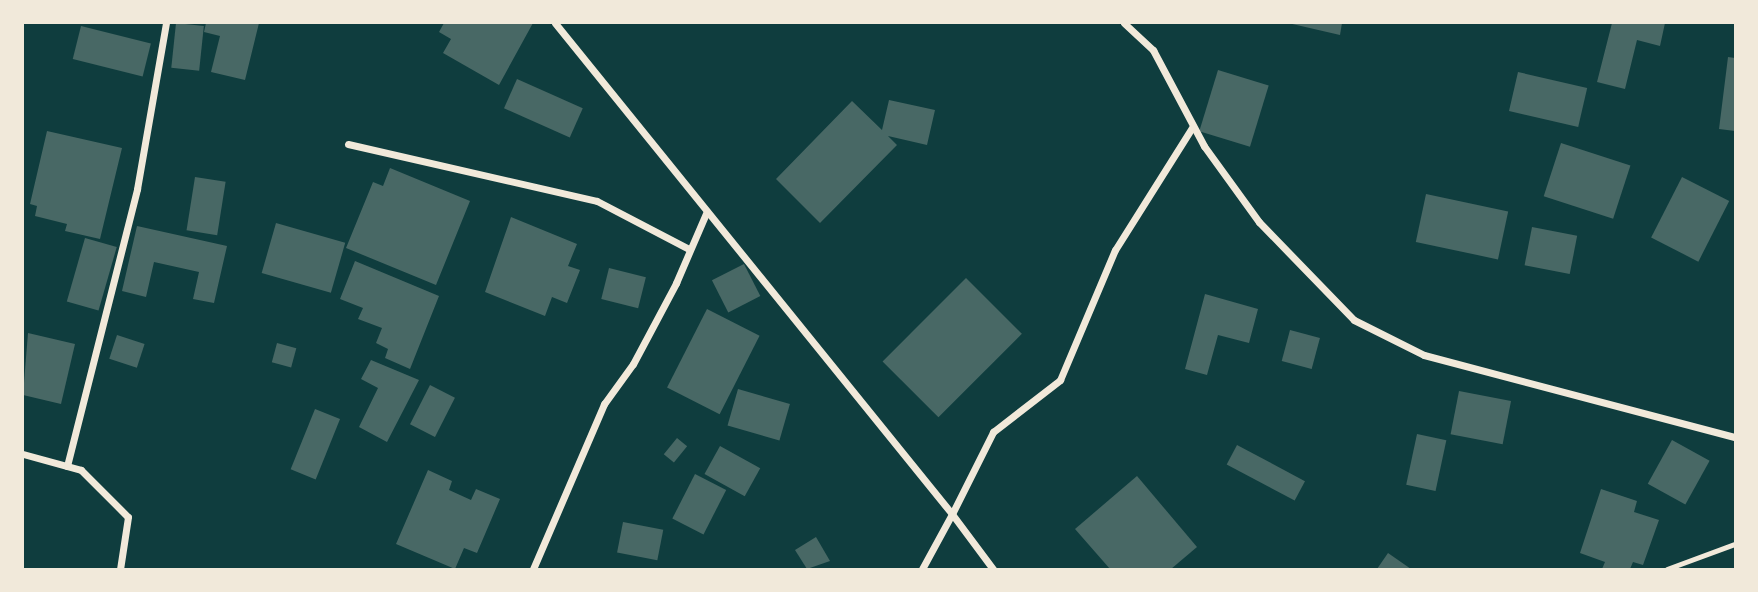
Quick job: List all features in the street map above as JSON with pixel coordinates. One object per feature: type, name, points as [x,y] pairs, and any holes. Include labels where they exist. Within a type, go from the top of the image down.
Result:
[{"type":"street","points":[[67,466],[136,189],[166,23]]},
{"type":"street","points":[[555,23],[952,513],[993,569]]},
{"type":"street","points":[[1124,23],[1153,50],[1193,127],[1259,222],[1354,320],[1384,339],[1424,355],[1735,437]]},
{"type":"street","points":[[922,569],[993,432],[1060,380],[1115,250],[1193,127]]},
{"type":"street","points":[[348,144],[597,201],[689,249]]},
{"type":"street","points":[[533,569],[604,404],[633,365],[676,283],[707,211]]},
{"type":"street","points":[[23,454],[81,470],[128,517],[120,569]]},
{"type":"path","points":[[1667,569],[1735,544]]},
{"type":"building","points":[[176,23],[204,26],[199,71],[171,68]]},
{"type":"building","points":[[206,23],[259,23],[245,80],[211,72],[220,36],[204,32]]},
{"type":"building","points":[[444,23],[533,23],[499,85],[443,53],[451,39],[439,32]]},
{"type":"building","points":[[1288,23],[1342,23],[1340,35]]},
{"type":"building","points":[[1612,23],[1665,23],[1660,46],[1637,40],[1625,89],[1597,82]]},
{"type":"building","points":[[81,26],[151,43],[143,76],[73,59]]},
{"type":"building","points":[[1728,57],[1735,58],[1735,131],[1719,129]]},
{"type":"building","points":[[1218,70],[1269,85],[1250,147],[1199,131]]},
{"type":"building","points":[[1518,72],[1587,88],[1578,127],[1509,111]]},
{"type":"building","points":[[517,79],[583,108],[570,138],[504,108]]},
{"type":"building","points":[[889,100],[935,110],[927,145],[888,136],[897,145],[820,223],[776,179],[852,101],[882,130]]},
{"type":"building","points":[[47,131],[122,148],[100,239],[65,231],[67,224],[35,216],[37,206],[30,204]]},
{"type":"building","points":[[1561,143],[1630,166],[1613,219],[1544,196]]},
{"type":"building","points":[[390,168],[470,201],[436,285],[346,248],[373,182],[383,186]]},
{"type":"building","points":[[195,177],[226,182],[217,235],[187,230]]},
{"type":"building","points":[[1682,177],[1729,201],[1698,262],[1651,238]]},
{"type":"building","points":[[1426,194],[1508,211],[1498,259],[1416,242]]},
{"type":"building","points":[[511,217],[577,244],[568,266],[580,270],[567,303],[552,297],[545,316],[485,292]]},
{"type":"building","points":[[276,223],[345,243],[331,293],[262,273]]},
{"type":"building","points":[[137,226],[227,246],[214,303],[193,299],[199,272],[154,262],[146,297],[122,291]]},
{"type":"building","points":[[1532,227],[1577,236],[1570,274],[1525,265]]},
{"type":"building","points":[[85,238],[117,247],[99,311],[67,301]]},
{"type":"building","points":[[355,261],[439,296],[410,369],[385,358],[388,349],[376,343],[382,328],[358,319],[363,308],[340,299]]},
{"type":"building","points":[[744,264],[760,296],[728,312],[712,280]]},
{"type":"building","points":[[609,268],[646,277],[638,308],[601,299]]},
{"type":"building","points":[[966,278],[1022,334],[938,417],[883,361]]},
{"type":"building","points":[[1205,294],[1258,309],[1249,343],[1218,335],[1207,375],[1185,369]]},
{"type":"building","points":[[707,309],[760,336],[720,414],[667,387]]},
{"type":"building","points":[[1290,330],[1320,338],[1312,369],[1282,361]]},
{"type":"building","points":[[28,333],[75,344],[61,404],[23,395]]},
{"type":"building","points":[[117,335],[145,344],[137,368],[109,359]]},
{"type":"building","points":[[277,343],[296,348],[291,367],[272,362]]},
{"type":"building","points":[[371,360],[419,380],[387,442],[359,427],[378,388],[361,379]]},
{"type":"building","points":[[430,385],[455,398],[435,437],[410,424]]},
{"type":"building","points":[[738,389],[790,404],[779,440],[728,426]]},
{"type":"building","points":[[1459,391],[1511,401],[1503,444],[1451,434]]},
{"type":"building","points":[[315,409],[340,419],[316,479],[291,469]]},
{"type":"building","points":[[1417,434],[1446,440],[1436,491],[1406,485]]},
{"type":"building","points":[[677,438],[687,446],[674,463],[664,454]]},
{"type":"building","points":[[1672,440],[1710,461],[1685,505],[1648,484]]},
{"type":"building","points":[[1237,445],[1305,481],[1295,501],[1227,464]]},
{"type":"building","points":[[720,446],[760,468],[745,496],[704,474]]},
{"type":"building","points":[[428,470],[452,481],[449,490],[471,500],[476,489],[500,499],[477,553],[464,548],[455,569],[396,544]]},
{"type":"building","points":[[695,474],[726,490],[703,534],[672,519]]},
{"type":"building","points":[[1137,476],[1197,547],[1171,569],[1110,569],[1075,529]]},
{"type":"building","points":[[1601,489],[1637,501],[1634,512],[1659,520],[1643,565],[1633,562],[1630,569],[1602,569],[1605,562],[1580,553]]},
{"type":"building","points":[[623,522],[663,530],[657,560],[617,552]]},
{"type":"building","points":[[816,537],[830,561],[807,569],[795,550]]},
{"type":"building","points":[[1388,553],[1411,569],[1377,569]]}]
